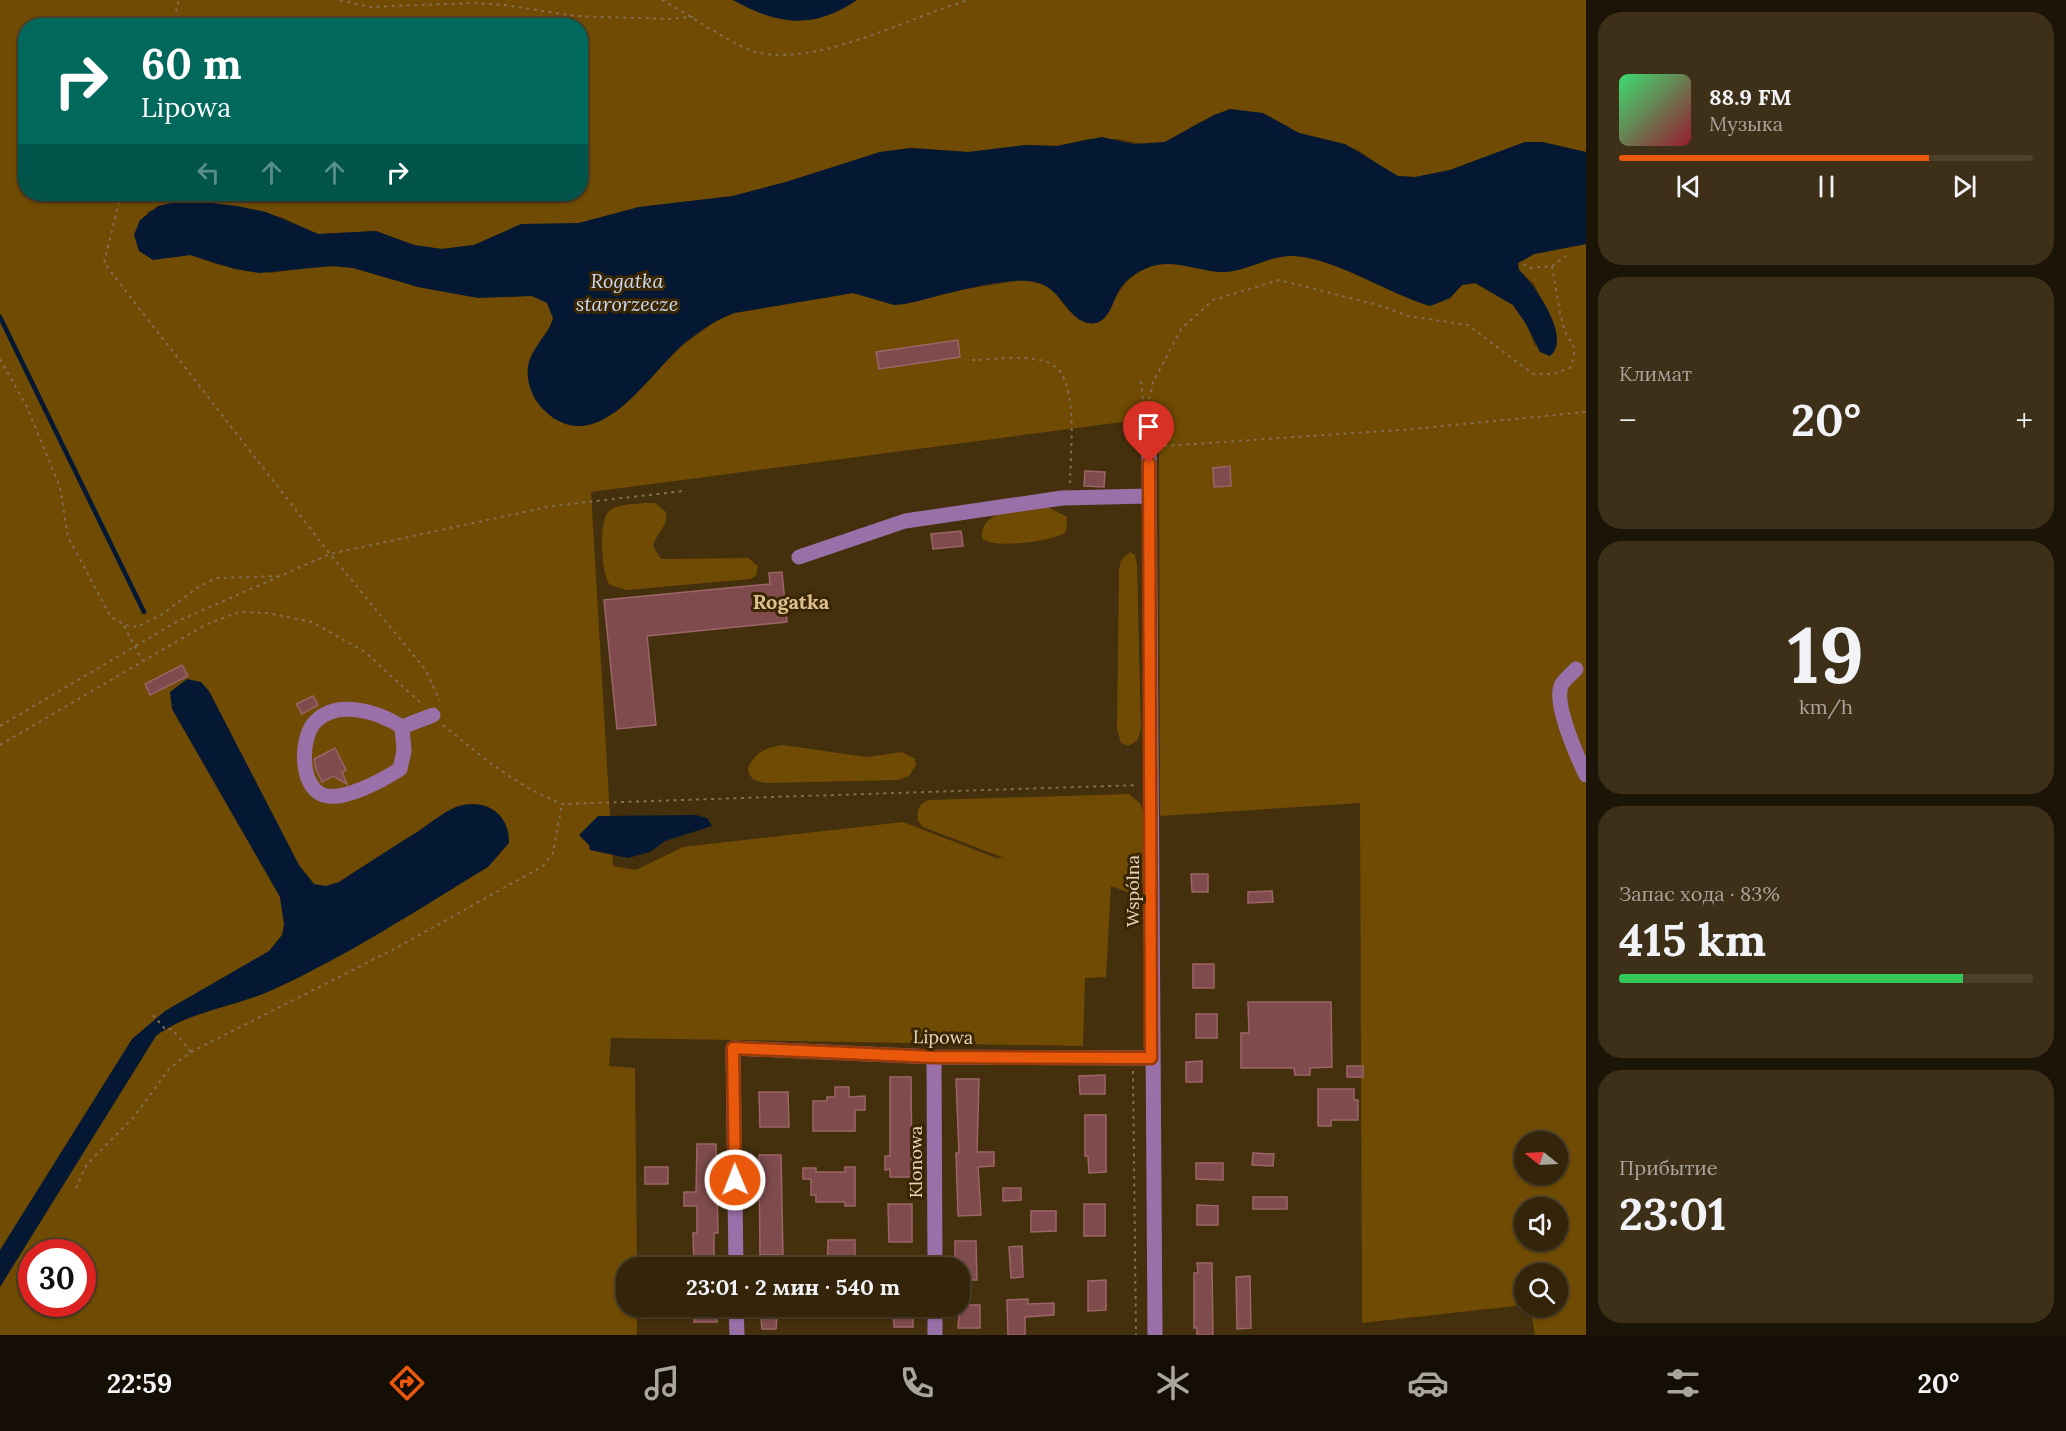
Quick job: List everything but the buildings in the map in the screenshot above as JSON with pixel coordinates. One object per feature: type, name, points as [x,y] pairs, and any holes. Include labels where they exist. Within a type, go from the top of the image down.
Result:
[{"type":"street","name":"Wspólna","points":[[1149,447],[1151,1058],[1155,1335]]},
{"type":"street","points":[[799,557],[905,522],[1070,498],[1149,496]]},
{"type":"street","points":[[1576,669],[1561,684],[1559,696],[1586,775]]},
{"type":"street","points":[[402,727],[404,751],[400,769],[368,787],[331,796],[320,794],[307,778],[304,761],[306,745],[314,722],[328,712],[348,709],[386,717],[402,727],[440,716]]},
{"type":"street","name":"Lipowa","points":[[736,1257],[733,1048],[934,1057],[1151,1058]]},
{"type":"street","name":"Klonowa","points":[[934,1057],[935,1257]]},
{"type":"street","points":[[736,1317],[737,1335]]},
{"type":"street","points":[[935,1317],[935,1335]]},
{"type":"path","points":[[174,18],[179,0]]},
{"type":"path","points":[[340,0],[370,7],[472,3],[505,5],[575,16],[669,19],[693,17]]},
{"type":"path","points":[[662,0],[747,49],[784,55],[835,47],[969,0]]},
{"type":"path","points":[[120,201],[104,263],[330,554],[425,669],[440,716]]},
{"type":"path","points":[[1522,263],[1529,268],[1552,266],[1566,256]]},
{"type":"path","points":[[1146,414],[1153,382],[1181,329],[1213,300],[1279,280],[1378,305],[1408,316],[1474,328],[1533,374],[1553,374],[1570,368],[1575,358],[1574,347],[1565,332],[1552,266]]},
{"type":"path","points":[[0,359],[26,405],[60,487],[68,537],[98,598],[111,617],[123,624],[137,627],[161,615],[197,588],[216,578],[281,576]]},
{"type":"path","points":[[972,360],[1030,359],[1052,364],[1064,376],[1071,404],[1070,498]]},
{"type":"path","points":[[1141,381],[1149,447],[1436,427],[1586,412]]},
{"type":"path","points":[[0,726],[178,621],[330,554],[552,506],[684,491]]},
{"type":"path","points":[[0,745],[142,660],[205,625],[239,612],[267,613],[312,622],[350,642],[365,652],[507,775],[533,792],[562,804],[1150,784]]},
{"type":"path","points":[[123,624],[142,660]]},
{"type":"path","points":[[76,1188],[87,1164],[132,1118],[169,1069],[191,1052],[398,947],[543,866],[553,853],[562,804]]},
{"type":"path","points":[[153,1015],[166,1030],[172,1029],[191,1052]]},
{"type":"path","points":[[1133,1058],[1136,1335]]},
{"type":"shaded area","points":[[0,0],[1586,0],[1586,152],[1542,142],[1525,142],[1450,170],[1415,177],[1398,176],[1358,150],[1299,133],[1263,113],[1200,122],[1165,142],[1148,145],[1117,139],[1088,139],[1057,146],[1026,145],[968,152],[911,148],[880,152],[733,196],[639,207],[579,223],[497,235],[474,245],[442,249],[414,245],[376,231],[318,234],[281,217],[202,201],[172,202],[147,212],[169,258],[190,255],[219,265],[271,273],[309,267],[343,266],[379,274],[418,287],[465,295],[524,294],[541,299],[547,303],[553,318],[551,326],[539,342],[535,399],[553,418],[616,412],[683,345],[717,320],[734,313],[853,293],[865,294],[885,302],[1023,280],[1052,290],[1079,319],[1109,313],[1126,283],[1142,270],[1164,264],[1227,271],[1277,257],[1297,256],[1330,264],[1430,306],[1450,298],[1462,285],[1475,283],[1513,305],[1527,324],[1535,346],[1556,331],[1534,284],[1519,270],[1518,263],[1534,254],[1586,244],[1586,1335],[1535,1335],[1532,1317],[1568,1317],[1568,1263],[1514,1263],[1514,1306],[1362,1323],[1360,803],[1160,816],[1159,440],[1151,426],[1137,420],[591,492],[613,866],[636,870],[683,847],[903,822],[996,858],[1004,858],[923,827],[918,821],[917,814],[923,803],[929,800],[1129,794],[1141,804],[1143,814],[1144,879],[1141,887],[1130,893],[1111,886],[1106,977],[1085,978],[1083,1046],[611,1038],[609,1066],[635,1068],[637,1257],[616,1257],[616,1317],[637,1317],[637,1335],[0,1335]]},
{"type":"shaded area","points":[[655,503],[666,512],[666,521],[653,546],[661,559],[748,558],[758,566],[756,576],[750,579],[627,590],[610,585],[604,570],[602,548],[603,526],[606,517],[609,511],[617,507]]},
{"type":"shaded area","points":[[1035,505],[1050,508],[1067,517],[1066,532],[1037,541],[1010,544],[988,542],[982,538],[983,529],[993,517]]},
{"type":"shaded area","points":[[1130,552],[1135,555],[1137,564],[1141,729],[1137,741],[1128,746],[1121,743],[1117,729],[1119,570],[1121,560]]},
{"type":"shaded area","points":[[783,745],[866,757],[902,752],[915,759],[916,765],[909,776],[899,780],[769,783],[758,781],[750,776],[748,768],[754,758],[766,749]]},
{"type":"water","points":[[733,0],[857,0],[825,16],[795,21],[765,15]]},
{"type":"water","name":"Rogatka starorzecze","points":[[1230,109],[1263,113],[1299,133],[1345,144],[1398,176],[1415,177],[1450,170],[1525,142],[1542,142],[1586,152],[1586,244],[1534,254],[1518,263],[1519,270],[1549,312],[1557,337],[1556,348],[1550,356],[1540,352],[1526,324],[1513,305],[1475,283],[1462,285],[1450,298],[1430,306],[1310,258],[1284,256],[1228,272],[1165,264],[1147,268],[1129,279],[1121,287],[1105,317],[1096,323],[1087,323],[1072,314],[1060,298],[1045,285],[1022,281],[989,284],[905,304],[894,305],[853,293],[734,313],[713,323],[680,347],[619,409],[602,420],[584,426],[565,424],[546,412],[537,403],[531,391],[528,379],[530,360],[553,318],[547,303],[532,296],[478,298],[418,287],[353,268],[332,266],[259,273],[235,269],[190,255],[153,260],[139,251],[134,235],[140,220],[158,206],[194,201],[266,212],[318,234],[376,231],[414,245],[442,249],[474,245],[521,224],[579,223],[639,207],[733,196],[880,152],[911,148],[968,152],[1026,145],[1057,146],[1102,137],[1133,144],[1165,142],[1214,115]]},
{"type":"water","points":[[187,679],[201,682],[209,691],[299,865],[314,884],[326,886],[339,882],[446,812],[466,804],[485,806],[500,816],[508,832],[509,843],[488,867],[326,963],[270,991],[196,1015],[156,1036],[30,1239],[18,1239],[18,1258],[0,1287],[0,1250],[132,1039],[165,1011],[269,951],[282,935],[284,925],[280,897],[172,709],[170,692]]},
{"type":"water","points":[[696,815],[707,818],[712,826],[665,841],[650,852],[628,858],[590,850],[589,845],[579,835],[598,816]]},
{"type":"waterway","points":[[0,317],[144,612]]},
{"type":"district","name":"Rogatka","points":[[791,601]]},
{"type":"route","points":[[735,1180],[733,1048],[934,1057],[1151,1058],[1152,817],[1149,463]]}]
